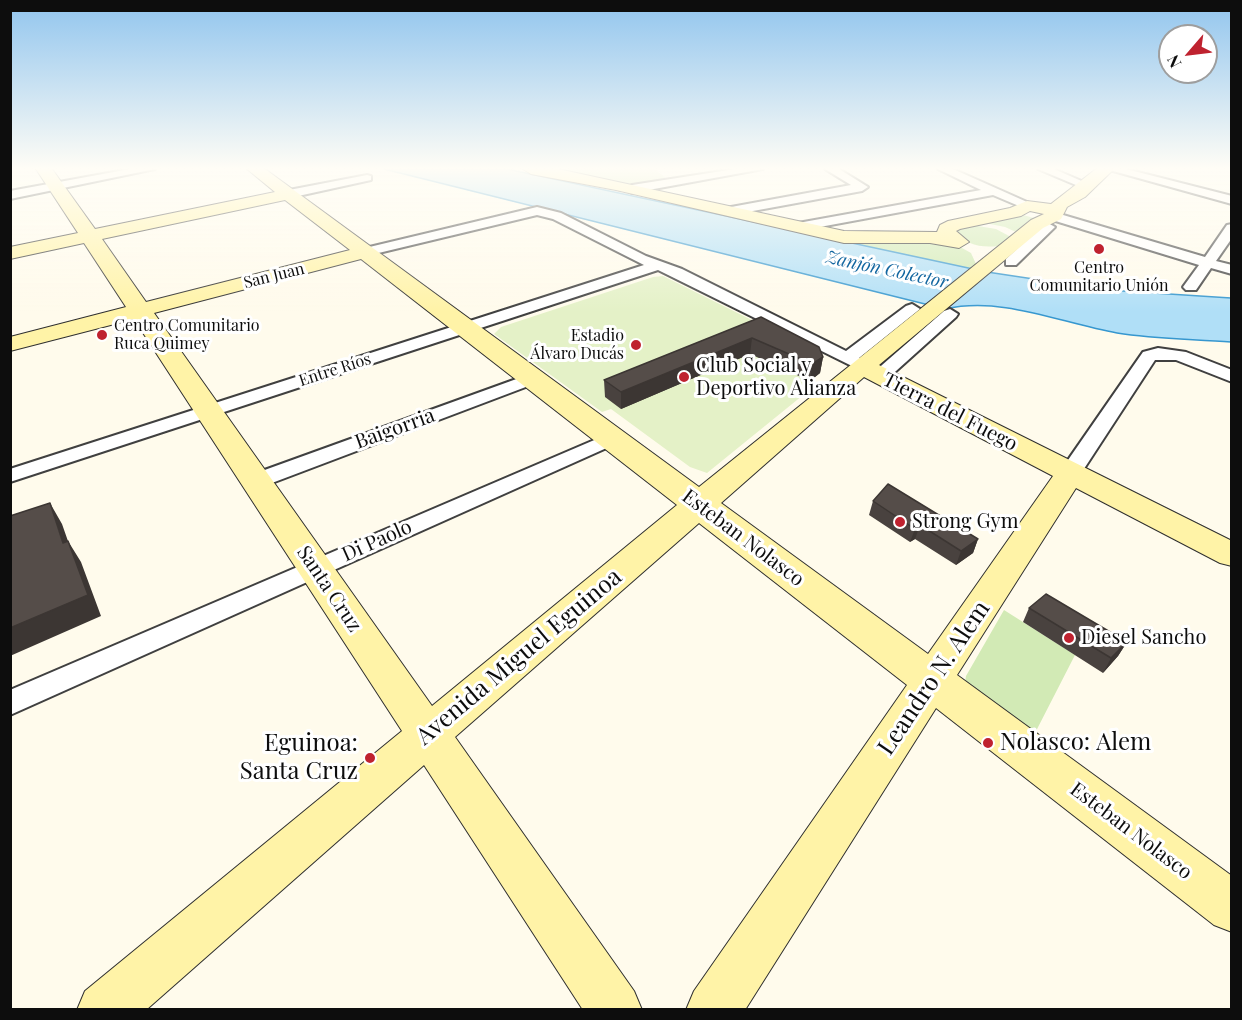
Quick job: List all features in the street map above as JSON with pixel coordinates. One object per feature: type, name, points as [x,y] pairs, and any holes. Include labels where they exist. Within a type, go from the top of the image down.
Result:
[{"type":"street","name":"Santa Cruz","points":[[76,217],[615,1010]]},
{"type":"street","points":[[10,253],[184,217]]},
{"type":"street","name":"Esteban Nolasco","points":[[319,217],[1232,907]]},
{"type":"street","name":"San Juan","points":[[10,344],[506,217]]},
{"type":"street","name":"Tierra del Fuego","points":[[558,217],[863,367],[1232,555]]},
{"type":"street","points":[[752,217],[859,239],[958,234],[1026,217]]},
{"type":"street","points":[[798,227],[854,217]]},
{"type":"street","points":[[979,271],[1013,250],[1037,217]]},
{"type":"street","points":[[1052,217],[1232,270]]},
{"type":"street","points":[[1191,287],[1232,228]]},
{"type":"street","points":[[958,234],[991,249],[1013,250]]},
{"type":"street","points":[[958,234],[982,258],[979,271]]},
{"type":"street","name":"Entre Ríos","points":[[10,476],[659,265]]},
{"type":"street","name":"Avenida Miguel Eguinoa","points":[[104,1010],[698,505],[979,271]]},
{"type":"street","name":"Leandro N. Alem","points":[[713,1010],[1148,358],[1160,353],[1177,356],[1232,377]]},
{"type":"street","name":"Baigorria","points":[[256,481],[533,378]]},
{"type":"street","name":"Di Paolo","points":[[10,703],[613,438]]},
{"type":"green space","points":[[1007,217],[1037,219],[1018,233],[1005,227],[980,222]]},
{"type":"green space","points":[[972,225],[996,229],[1011,237],[1000,246],[979,246],[963,239],[952,230]]},
{"type":"green space","points":[[906,239],[955,244],[971,253],[976,264],[971,269],[838,241]]},
{"type":"green space","name":"Club Social y Deportivo Alianza","points":[[663,276],[774,331],[820,373],[806,383],[813,387],[707,473],[690,467],[611,409],[602,412],[494,334],[501,327],[653,277]]},
{"type":"green space","points":[[1004,610],[1075,655],[1034,735],[965,682],[966,676]]},
{"type":"water","name":"Zanjón Colector","points":[[575,217],[729,217],[987,272],[1107,290],[1231,298],[1231,342],[1117,333],[1010,308],[967,306],[945,309]]},
{"type":"building","points":[[761,317],[819,347],[823,357],[812,364],[752,338],[621,392],[604,380]]},
{"type":"building","points":[[888,484],[978,539],[961,551],[920,525],[915,529],[873,501]]},
{"type":"building","points":[[50,503],[63,543],[68,541],[88,595],[10,628],[10,516]]},
{"type":"building","points":[[1046,594],[1127,642],[1111,658],[1029,608]]},
{"type":"place","name":"Centro Comunitario Unión","points":[[1099,249]]},
{"type":"place","name":"Centro Comunitario Ruca Quimey","points":[[102,335]]},
{"type":"place","name":"Estadio Álvaro Ducás","points":[[636,345]]},
{"type":"place","name":"Club Social y Deportivo Alianza","points":[[684,377]]},
{"type":"place","name":"Strong Gym","points":[[900,522]]},
{"type":"place","name":"Diesel Sancho","points":[[1069,638]]},
{"type":"place","name":"Nolasco: Alem","points":[[988,743]]},
{"type":"place","name":"Eguinoa: Santa Cruz","points":[[370,758]]}]
